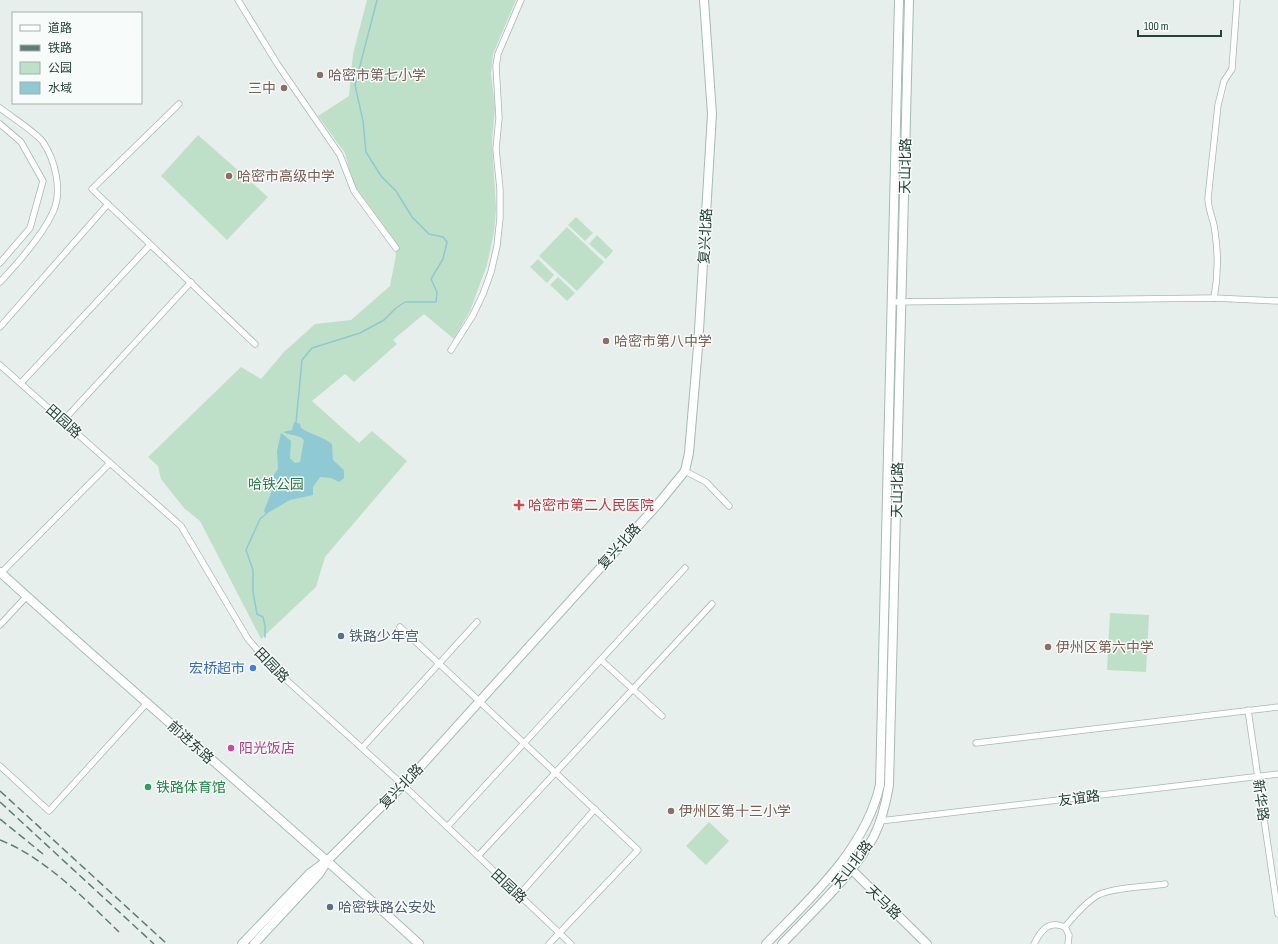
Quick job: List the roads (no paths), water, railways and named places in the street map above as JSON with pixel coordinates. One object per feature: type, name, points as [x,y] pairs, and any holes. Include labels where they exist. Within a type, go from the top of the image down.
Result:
[{"type":"main road","name":"复兴北路","points":[[242,944],[310,873],[328,860],[403,785],[658,504],[685,471],[690,453],[712,114],[704,0]]},
{"type":"main road","points":[[766,944],[804,904],[842,860],[866,827],[875,806],[880,785],[899,0]]},
{"type":"main road","name":"天山北路","points":[[782,944],[851,869],[868,845],[880,821],[886,802],[890,776],[909,0]]},
{"type":"main road","name":"前进东路","points":[[0,572],[220,768],[328,860],[418,944]]},
{"type":"main road","points":[[254,944],[319,874],[328,860]]},
{"type":"main road","name":"天马路","points":[[842,860],[927,944]]},
{"type":"street","points":[[238,0],[278,65],[340,155],[354,191],[396,248]]},
{"type":"street","points":[[451,350],[473,314],[483,294],[491,272],[497,246],[500,218],[500,189],[496,149],[499,118],[496,66],[498,54],[521,0]]},
{"type":"street","points":[[1214,298],[1216,286],[1215,231],[1208,209],[1208,198],[1218,105],[1224,81],[1232,69],[1237,0]]},
{"type":"street","points":[[179,104],[92,189],[255,344]]},
{"type":"street","points":[[0,108],[42,140],[55,167],[57,188],[54,211],[22,259],[0,282]]},
{"type":"street","points":[[0,124],[21,142],[43,181],[30,228],[0,263]]},
{"type":"street","points":[[0,327],[108,204]]},
{"type":"street","points":[[21,383],[150,245]]},
{"type":"street","points":[[63,421],[190,282]]},
{"type":"street","points":[[892,302],[1214,298],[1278,301]]},
{"type":"street","name":"田园路","points":[[0,365],[181,526],[248,639],[265,660],[403,785],[571,944]]},
{"type":"street","points":[[0,572],[110,463]]},
{"type":"street","points":[[685,471],[706,482],[729,506]]},
{"type":"street","points":[[447,827],[685,568]]},
{"type":"street","points":[[0,625],[27,596]]},
{"type":"street","points":[[478,856],[712,604]]},
{"type":"street","points":[[362,748],[477,622]]},
{"type":"street","points":[[400,627],[638,850],[549,944]]},
{"type":"street","points":[[601,660],[662,716]]},
{"type":"street","points":[[0,766],[49,811],[147,702]]},
{"type":"street","points":[[976,743],[1278,707]]},
{"type":"street","name":"新华路","points":[[1248,710],[1278,914]]},
{"type":"street","name":"友谊路","points":[[880,821],[1278,774]]},
{"type":"street","points":[[519,895],[595,809]]},
{"type":"street","points":[[1065,927],[1077,913],[1098,895],[1112,891],[1165,884]]},
{"type":"street","points":[[1034,944],[1042,930],[1053,924],[1065,927],[1069,935],[1068,944]]},
{"type":"water","points":[[294,422],[300,424],[301,428],[332,444],[333,460],[344,470],[344,478],[339,482],[331,478],[320,477],[313,487],[313,495],[290,500],[266,514],[264,511],[273,488],[274,475],[278,469],[277,451],[281,433],[291,441],[290,458],[295,463],[300,462],[304,440],[300,437],[283,432],[292,430]]},
{"type":"waterway","points":[[296,423],[302,360],[312,348],[360,333],[384,320],[396,308],[405,302],[436,302],[437,292],[431,279],[443,259],[447,242],[443,237],[429,234],[412,217],[396,191],[381,176],[366,152],[363,121],[355,85],[377,0]]},
{"type":"waterway","points":[[265,637],[263,617],[257,614],[253,592],[253,570],[246,550],[260,519],[267,513]]},
{"type":"railway","points":[[0,791],[167,944]]},
{"type":"railway","points":[[0,802],[154,944]]},
{"type":"railway","points":[[0,819],[43,854]]},
{"type":"railway","points":[[0,840],[16,847],[48,868],[78,893],[119,932]]},
{"type":"place","name":"哈密市第七小学","points":[[320,75]]},
{"type":"place","name":"三中","points":[[284,88]]},
{"type":"place","name":"哈密市高级中学","points":[[229,176]]},
{"type":"place","name":"哈密市第八中学","points":[[606,341]]},
{"type":"place","name":"哈密市第二人民医院","points":[[519,505]]},
{"type":"place","name":"铁路少年宫","points":[[341,636]]},
{"type":"place","name":"伊州区第六中学","points":[[1048,647]]},
{"type":"place","name":"宏桥超市","points":[[253,668]]},
{"type":"place","name":"阳光饭店","points":[[231,748]]},
{"type":"place","name":"铁路体育馆","points":[[148,787]]},
{"type":"place","name":"伊州区第十三小学","points":[[671,811]]},
{"type":"place","name":"哈密铁路公安处","points":[[330,907]]},
{"type":"park label","name":"哈铁公园","points":[[276,484]]}]
